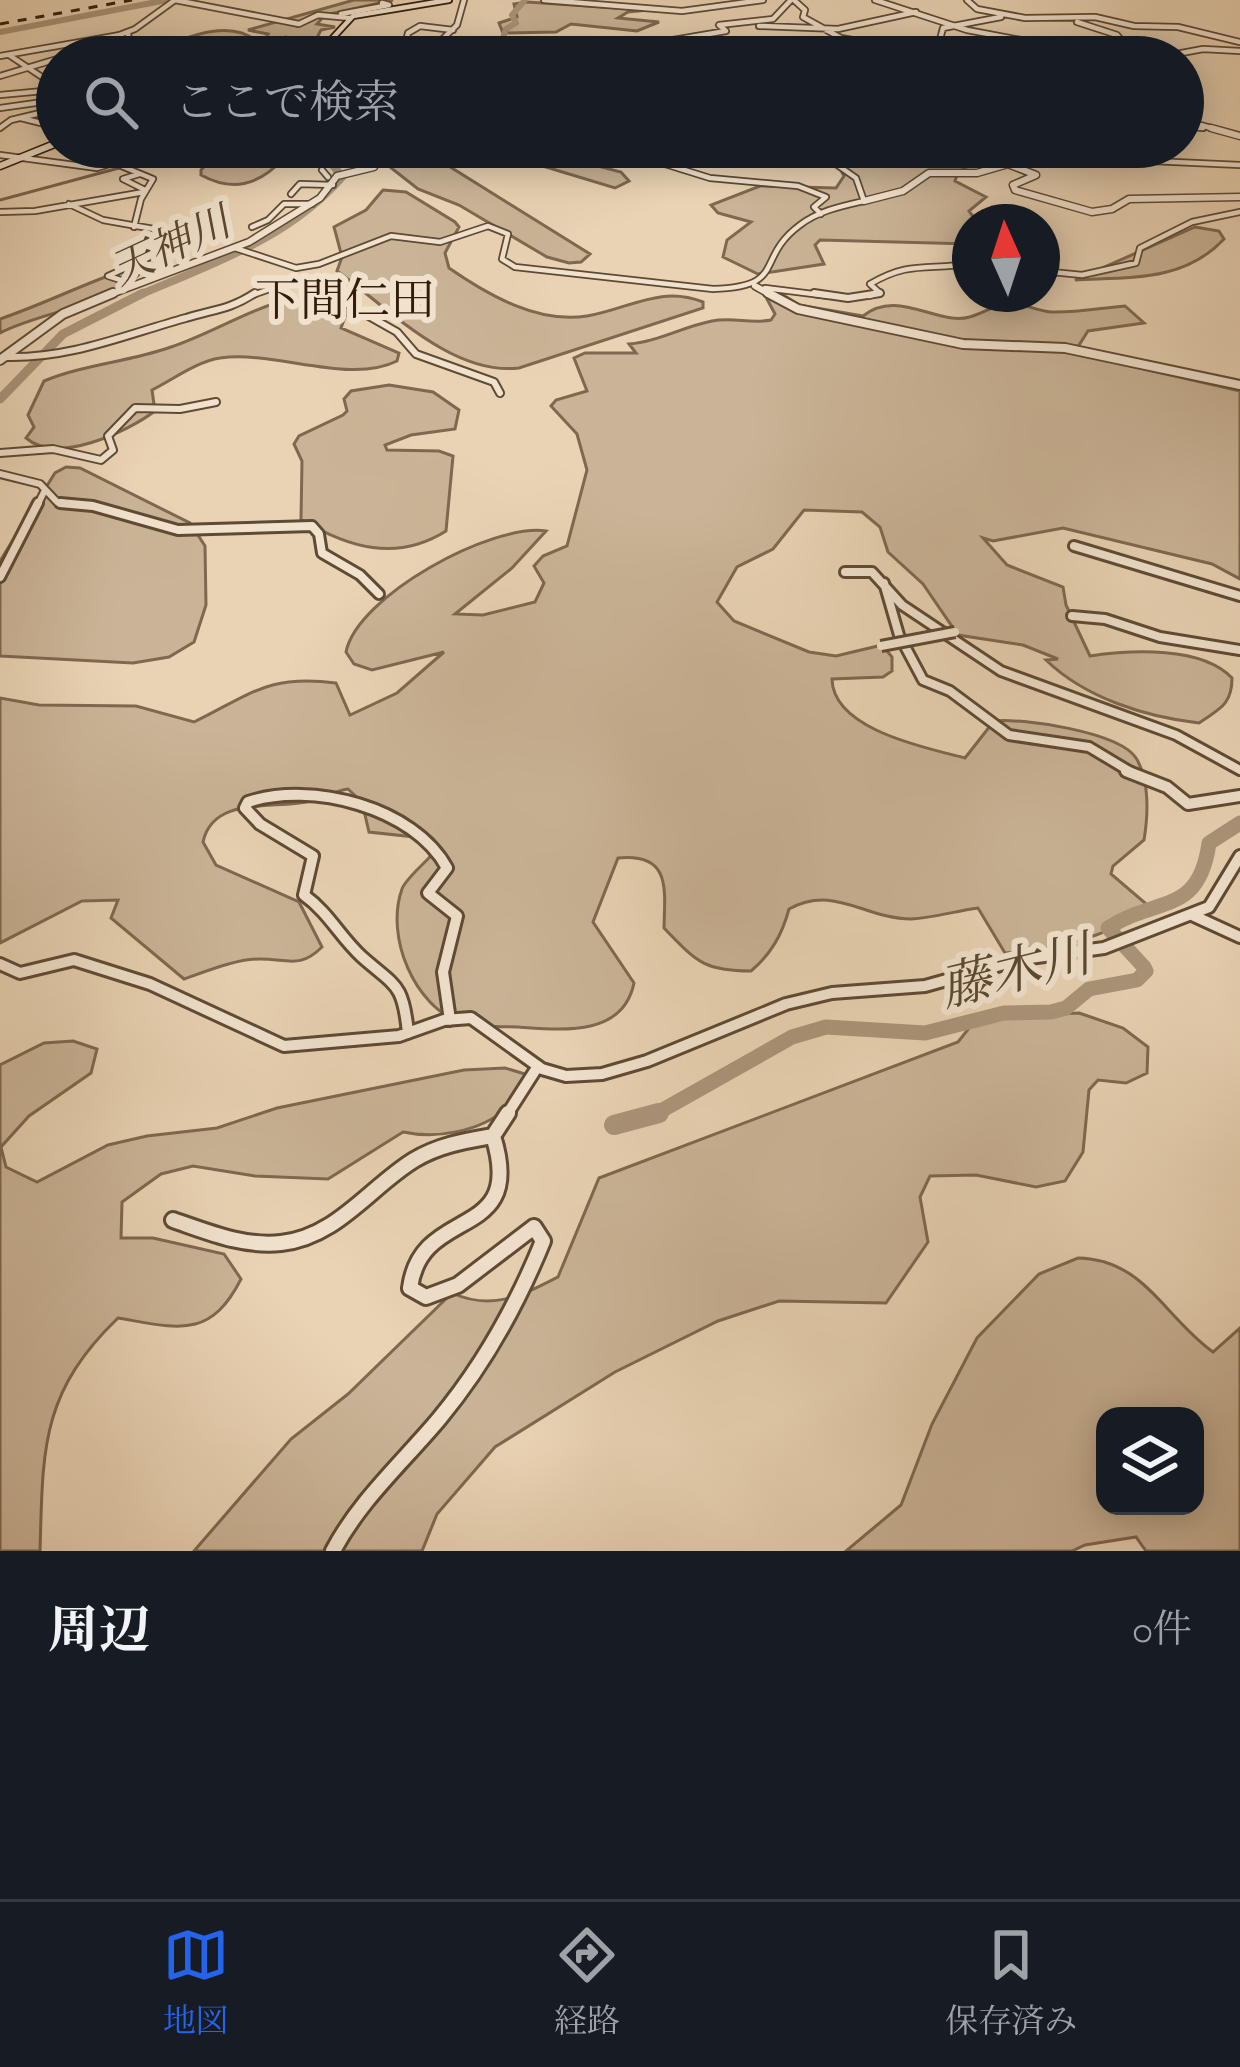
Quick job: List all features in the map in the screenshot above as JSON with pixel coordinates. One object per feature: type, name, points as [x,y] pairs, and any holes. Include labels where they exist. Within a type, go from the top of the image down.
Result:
[{"type":"main road","points":[[334,36],[350,18],[449,0]]},
{"type":"main road","points":[[0,166],[36,152]]},
{"type":"street","points":[[114,36],[170,9],[175,0],[294,24],[305,24],[318,15],[350,18]]},
{"type":"street","points":[[447,36],[464,0]]},
{"type":"street","points":[[544,0],[673,10],[764,0]]},
{"type":"street","points":[[748,24],[773,19],[792,0],[805,10],[801,16],[837,36]]},
{"type":"street","points":[[875,0],[1002,36]]},
{"type":"street","points":[[967,0],[977,9],[1018,16],[1095,17],[1133,26],[1178,27],[1240,42]]},
{"type":"street","points":[[336,16],[388,5],[382,3]]},
{"type":"street","points":[[712,36],[726,32],[719,25],[825,29],[916,12]]},
{"type":"street","points":[[941,36],[944,28],[1018,16]]},
{"type":"street","points":[[1065,19],[1119,36]]},
{"type":"street","points":[[407,36],[420,26],[453,30]]},
{"type":"street","points":[[128,32],[128,36]]},
{"type":"street","points":[[4,55],[36,49]]},
{"type":"street","points":[[1204,49],[1240,54]]},
{"type":"street","points":[[1204,53],[1240,54]]},
{"type":"street","points":[[4,55],[36,71]]},
{"type":"street","points":[[0,76],[36,67]]},
{"type":"street","points":[[2,94],[36,90]]},
{"type":"street","points":[[0,108],[36,103]]},
{"type":"street","points":[[0,128],[36,115]]},
{"type":"street","points":[[21,118],[36,122]]},
{"type":"street","points":[[1204,128],[1240,136]]},
{"type":"street","points":[[0,155],[36,163]]},
{"type":"street","points":[[1204,163],[1238,167]]},
{"type":"street","points":[[134,227],[153,179],[136,168]]},
{"type":"street","points":[[291,194],[298,184],[373,168]]},
{"type":"street","points":[[670,168],[747,184],[773,181],[818,191],[826,197],[814,210],[821,214]]},
{"type":"street","points":[[842,168],[856,178],[864,201]]},
{"type":"street","points":[[754,286],[764,278],[779,241],[821,214],[903,191],[928,173],[977,173],[992,168]]},
{"type":"street","points":[[1027,168],[1036,175],[1013,184],[1015,190],[1081,210],[1112,209],[1129,199],[1239,196]]},
{"type":"street","points":[[322,170],[334,179]]},
{"type":"street","points":[[145,172],[123,178],[145,191]]},
{"type":"street","points":[[3,358],[54,319],[189,260],[240,249],[312,204],[334,179]]},
{"type":"street","points":[[0,212],[145,191]]},
{"type":"street","points":[[69,204],[82,213],[166,231],[148,259],[108,276],[136,285]]},
{"type":"street","points":[[252,227],[284,204],[312,204]]},
{"type":"street","points":[[1060,273],[1082,275],[1136,262],[1140,248],[1192,221],[1240,212]]},
{"type":"street","points":[[240,249],[289,268],[320,265],[392,236],[436,243],[468,229],[490,226],[508,233],[502,259],[514,267],[713,289],[785,287],[825,298],[872,296],[880,292],[870,284],[902,265],[952,266]]},
{"type":"street","points":[[289,268],[298,279],[381,319],[413,345],[416,354],[494,382],[500,393]]},
{"type":"street","points":[[3,358],[48,358],[231,309],[254,292],[298,279]]},
{"type":"street","points":[[765,288],[798,309],[962,344],[1065,347],[1240,385]]},
{"type":"street","points":[[0,454],[52,449],[101,460],[113,450],[111,429],[135,408],[180,409],[217,402]]},
{"type":"street","points":[[0,474],[40,484],[44,493],[64,506],[87,504],[155,528],[312,526],[322,553],[360,575],[379,593]]},
{"type":"street","points":[[0,577],[44,493]]},
{"type":"street","points":[[1074,547],[1240,596]]},
{"type":"street","points":[[845,572],[872,572],[902,604],[1001,671],[1176,735],[1240,770]]},
{"type":"street","points":[[884,583],[899,635],[923,680],[960,698],[1009,735],[1089,747],[1123,770],[1167,787],[1188,804],[1240,796]]},
{"type":"street","points":[[1072,616],[1112,620],[1160,638],[1240,650]]},
{"type":"street","points":[[881,646],[955,632]]},
{"type":"street","points":[[408,1033],[405,1002],[389,975],[361,956],[328,912],[304,895],[314,856],[301,844],[260,827],[245,808],[248,802],[279,792],[356,805],[383,814],[441,853],[447,868],[428,893],[458,916],[443,972],[450,1020]]},
{"type":"street","points":[[0,964],[20,973],[74,960],[150,984],[284,1046],[408,1033],[471,1018],[538,1066],[566,1076],[626,1069],[786,1004],[832,994],[925,986],[1022,959],[1073,955],[1192,915],[1216,900],[1229,868],[1240,856]]},
{"type":"street","points":[[1192,915],[1240,937]]},
{"type":"street","points":[[173,1220],[235,1241],[299,1240],[344,1220],[423,1155],[448,1142],[493,1136],[538,1066]]},
{"type":"street","points":[[333,1551],[357,1513],[472,1374],[535,1262],[543,1241],[542,1232],[534,1227],[446,1291],[426,1297],[410,1288],[411,1268],[422,1254],[438,1238],[493,1204],[504,1188],[504,1167],[493,1136]]},
{"type":"shaded area","points":[[354,0],[393,0],[325,15],[317,24],[335,27],[321,30],[318,36],[266,36],[248,30]]},
{"type":"shaded area","points":[[514,4],[648,10],[618,18],[659,22],[637,31],[571,24],[556,32],[503,33],[499,23],[517,17]]},
{"type":"shaded area","points":[[221,31],[248,36],[193,36]]},
{"type":"shaded area","points":[[272,168],[234,185],[201,175],[201,170]]},
{"type":"shaded area","points":[[391,168],[452,168],[590,254],[581,262],[569,263],[547,257],[459,205],[418,189]]},
{"type":"shaded area","points":[[549,168],[621,172],[629,181],[615,188]]},
{"type":"shaded area","points":[[840,168],[965,168],[955,181],[986,197],[978,204],[952,204],[952,244],[820,240],[815,245],[824,264],[758,274],[723,257],[727,240],[751,222],[718,213],[711,205],[760,186],[836,188],[844,176]]},
{"type":"shaded area","points":[[383,190],[406,192],[455,222],[459,227],[445,253],[449,268],[514,305],[550,316],[587,316],[673,296],[703,302],[703,308],[519,368],[469,361],[422,336],[337,271],[342,257],[334,227],[366,210]]},
{"type":"shaded area","points":[[1195,227],[1219,231],[1224,239],[1192,263],[1155,275],[1075,280]]},
{"type":"shaded area","points":[[127,269],[143,269],[117,290],[0,333],[0,319]]},
{"type":"shaded area","points":[[774,289],[799,305],[863,316],[896,305],[960,318],[983,312],[1125,306],[1144,323],[1088,331],[1074,353],[1240,391],[1240,579],[1212,564],[1063,528],[993,541],[983,538],[1007,565],[1063,587],[1066,605],[1090,656],[1125,652],[1185,655],[1232,678],[1227,700],[1199,723],[1158,716],[1098,695],[1046,660],[1058,659],[1023,645],[958,635],[923,584],[888,552],[880,527],[862,512],[804,510],[773,549],[737,567],[717,602],[734,621],[809,652],[836,656],[882,645],[892,657],[892,671],[883,677],[832,679],[836,697],[865,724],[906,742],[965,758],[994,721],[1008,721],[1092,734],[1126,749],[1144,777],[1144,840],[1113,866],[1111,874],[1151,908],[1081,940],[1005,953],[978,908],[911,919],[835,901],[805,902],[789,909],[775,943],[758,965],[751,971],[735,971],[702,962],[664,928],[664,887],[656,867],[648,861],[618,858],[593,922],[634,983],[628,1001],[604,1021],[571,1029],[475,1026],[445,1015],[430,1002],[417,986],[401,948],[397,928],[402,889],[438,847],[433,839],[369,832],[362,802],[348,789],[311,801],[232,811],[209,827],[203,842],[216,865],[299,902],[322,947],[307,958],[241,961],[184,979],[111,918],[118,900],[82,901],[0,943],[0,698],[39,705],[136,706],[194,722],[246,695],[294,681],[336,683],[350,715],[397,693],[444,652],[372,670],[354,664],[346,652],[374,608],[462,551],[522,532],[546,531],[512,568],[455,614],[483,615],[535,602],[544,583],[534,566],[543,556],[567,546],[587,470],[577,434],[551,406],[556,400],[587,391],[574,358],[585,353],[636,353],[629,344],[712,321],[771,320],[775,314],[767,299]]},
{"type":"shaded area","points":[[294,298],[351,301],[341,328],[399,353],[397,361],[357,370],[264,358],[220,358],[152,390],[155,411],[110,436],[55,448],[26,438],[34,427],[28,415],[44,381],[171,347]]},
{"type":"shaded area","points":[[389,385],[433,392],[459,410],[455,429],[411,435],[385,445],[387,450],[439,451],[453,456],[446,531],[409,546],[373,548],[301,519],[302,461],[294,444],[299,436],[343,415],[347,411],[344,399],[351,391]]},
{"type":"shaded area","points":[[66,467],[80,468],[190,523],[205,546],[206,605],[194,642],[169,657],[133,663],[0,656],[0,561],[55,473]]},
{"type":"shaded area","points":[[1079,1013],[1123,1028],[1148,1047],[1147,1073],[1126,1083],[1098,1080],[1089,1090],[1083,1152],[1065,1181],[1036,1187],[976,1175],[930,1176],[920,1197],[928,1242],[886,1303],[779,1301],[718,1321],[615,1372],[495,1447],[437,1514],[422,1551],[194,1551],[291,1439],[348,1394],[452,1293],[493,1301],[558,1277],[599,1178],[958,1042],[977,1018]]},
{"type":"shaded area","points":[[73,1041],[97,1049],[91,1073],[29,1116],[1,1147],[6,1167],[37,1182],[108,1145],[147,1136],[217,1128],[277,1108],[464,1070],[505,1068],[528,1075],[510,1105],[484,1123],[443,1134],[403,1132],[328,1179],[255,1176],[193,1166],[161,1174],[122,1202],[121,1238],[153,1238],[224,1254],[241,1279],[229,1299],[204,1321],[175,1326],[118,1318],[92,1345],[73,1372],[51,1425],[42,1483],[40,1551],[0,1551],[0,1065],[44,1043]]},
{"type":"shaded area","points":[[1078,1258],[1101,1261],[1137,1279],[1213,1352],[1240,1328],[1240,1551],[1146,1551],[1136,1537],[1072,1551],[846,1551],[901,1505],[932,1424],[977,1338],[1039,1274]]},
{"type":"waterway","points":[[0,32],[167,0]]},
{"type":"waterway","name":"天神川","points":[[504,36],[516,23],[512,15],[525,0]]},
{"type":"waterway","points":[[0,200],[119,168]]},
{"type":"waterway","name":"天神川","points":[[138,296],[247,248],[298,217],[342,177],[335,168]]},
{"type":"waterway","name":"天神川","points":[[138,296],[143,293]]},
{"type":"waterway","name":"天神川","points":[[0,399],[63,334],[138,296]]},
{"type":"waterway","name":"藤木川","points":[[656,1114],[792,1037],[826,1027],[925,1033],[1004,1013],[1051,1012],[1066,1008],[1089,989],[1137,980],[1146,971],[1144,967],[1108,928],[1186,894],[1204,866],[1209,843],[1240,823]]},
{"type":"waterway","name":"藤木川","points":[[614,1125],[656,1114]]},
{"type":"waterway","name":"藤木川","points":[[652,1116],[656,1114]]},
{"type":"railway","points":[[0,24],[132,0]]},
{"type":"district","name":"下間仁田","points":[[345,299]]}]
